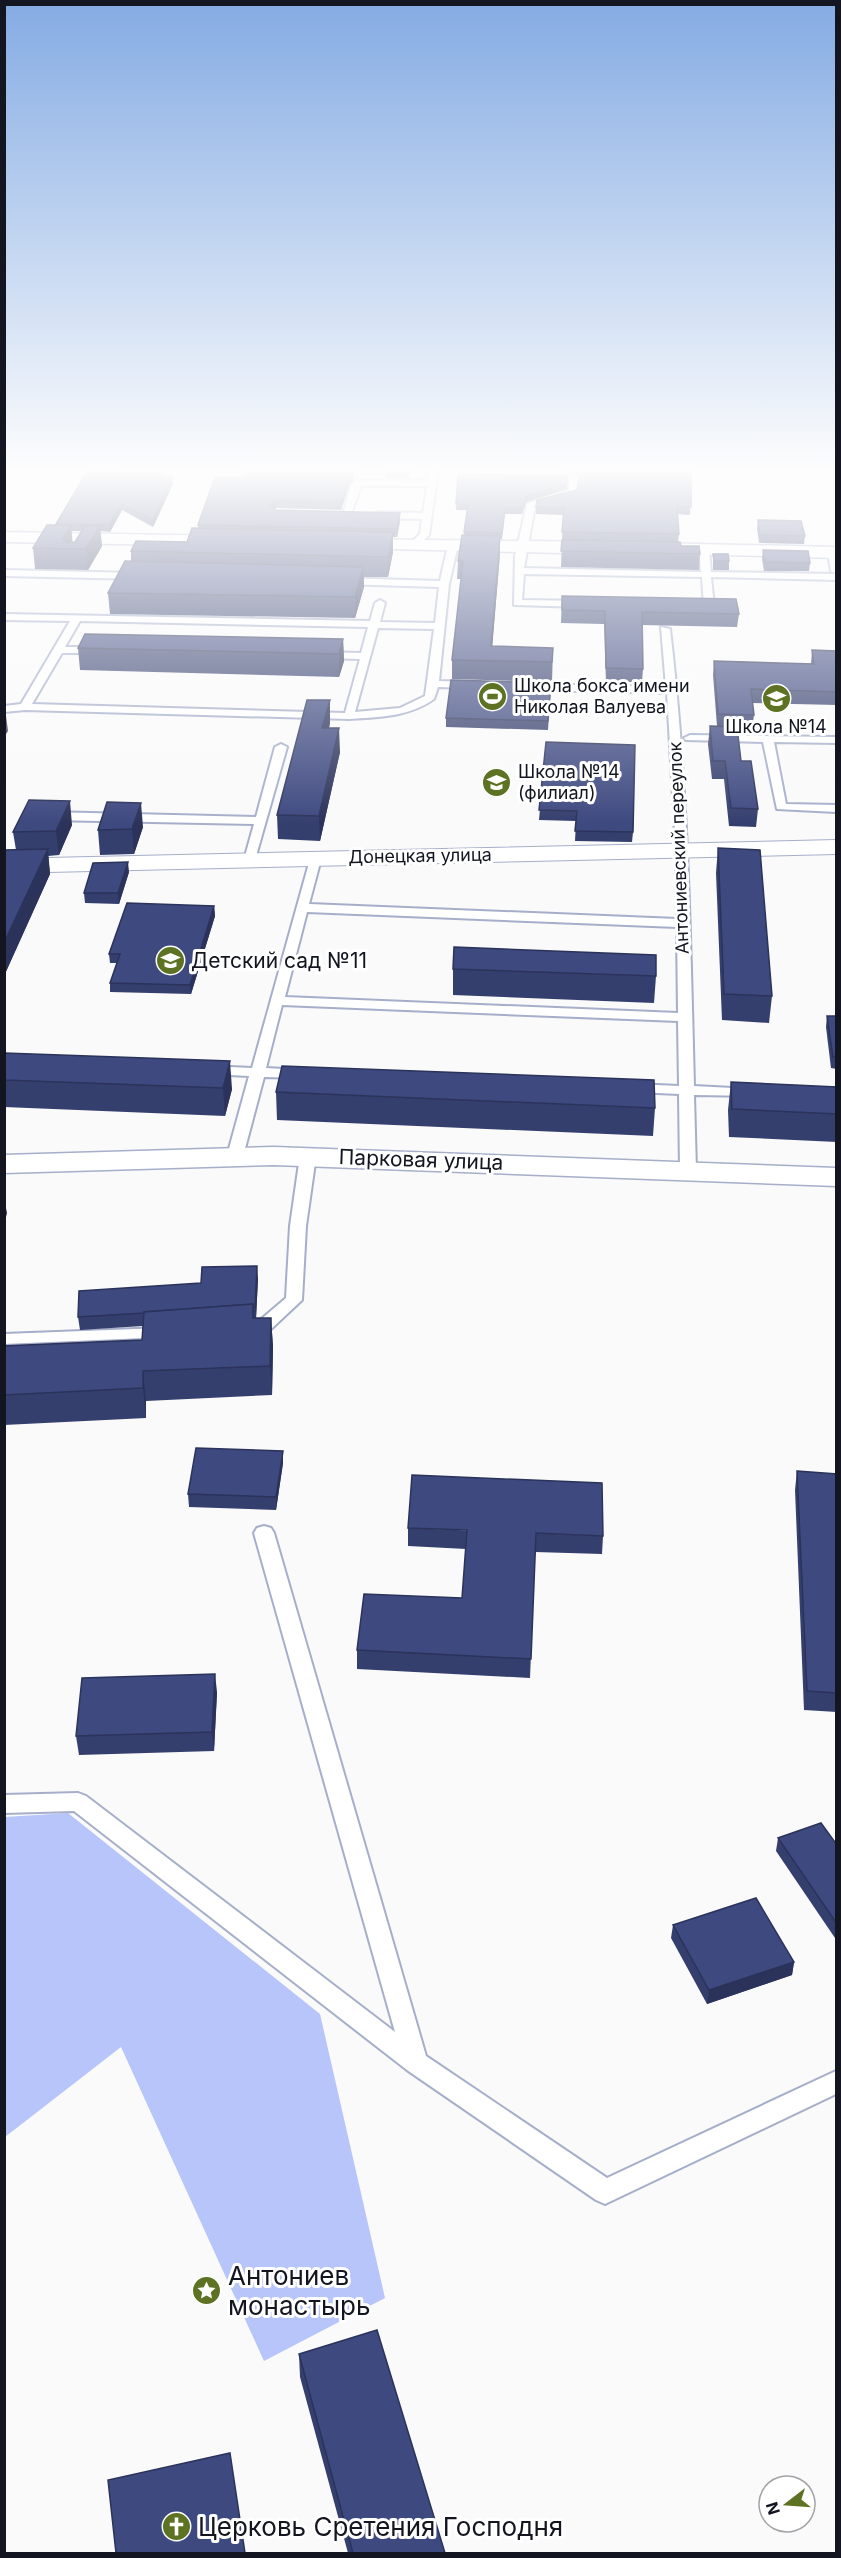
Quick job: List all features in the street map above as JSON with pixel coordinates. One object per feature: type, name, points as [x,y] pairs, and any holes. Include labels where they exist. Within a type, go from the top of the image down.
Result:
[{"type":"main road","name":"Парковая улица","points":[[4,1164],[235,1156],[308,1156],[837,1178]]},
{"type":"street","name":"Донецкая улица","points":[[4,866],[837,847]]},
{"type":"lane","points":[[4,709],[25,707],[349,716],[390,713],[419,705],[430,697],[433,684],[444,585]]},
{"type":"lane","points":[[518,585],[517,603],[596,604]]},
{"type":"lane","points":[[707,585],[709,607]]},
{"type":"lane","points":[[349,716],[380,603]]},
{"type":"lane","points":[[698,606],[720,607]]},
{"type":"lane","points":[[4,617],[440,626]]},
{"type":"lane","points":[[25,707],[77,618]]},
{"type":"lane","name":"Антониевский переулок","points":[[665,629],[672,690],[682,850],[688,1171]]},
{"type":"lane","points":[[59,650],[106,651]]},
{"type":"lane","points":[[307,655],[366,656]]},
{"type":"lane","points":[[433,684],[481,686]]},
{"type":"lane","points":[[516,687],[672,690]]},
{"type":"lane","points":[[690,738],[837,740]]},
{"type":"lane","points":[[768,739],[781,807],[837,809]]},
{"type":"lane","points":[[250,861],[281,747]]},
{"type":"lane","points":[[39,815],[261,821]]},
{"type":"lane","points":[[235,1156],[315,859]]},
{"type":"lane","points":[[302,908],[682,923]]},
{"type":"lane","points":[[277,1001],[685,1017]]},
{"type":"lane","points":[[189,1069],[317,1074]]},
{"type":"lane","points":[[615,1087],[767,1094]]},
{"type":"lane","points":[[230,1328],[264,1326],[294,1300],[298,1226],[308,1156]]},
{"type":"lane","points":[[4,1339],[174,1333]]},
{"type":"lane","points":[[264,1533],[416,2062]]},
{"type":"lane","points":[[4,1804],[78,1802],[416,2062],[605,2192],[837,2082]]},
{"type":"shaded area","points":[[68,1813],[320,2014],[385,2298],[264,2361],[121,2047],[5,2137],[5,1817]]},
{"type":"building","points":[[112,585],[358,585],[355,597],[108,593]]},
{"type":"building","points":[[460,585],[496,585],[491,646],[553,648],[552,662],[452,660]]},
{"type":"building","points":[[562,596],[736,599],[739,614],[642,612],[643,669],[606,668],[605,611],[562,610]]},
{"type":"building","points":[[85,634],[343,639],[339,654],[78,648]]},
{"type":"building","points":[[812,650],[837,651],[837,692],[751,689],[754,715],[718,714],[714,661],[814,664]]},
{"type":"building","points":[[451,680],[551,683],[548,721],[446,718]]},
{"type":"building","points":[[307,700],[330,700],[322,728],[339,728],[319,816],[277,815]]},
{"type":"building","points":[[710,726],[737,727],[741,761],[751,761],[758,809],[731,808],[725,761],[713,761]]},
{"type":"building","points":[[546,742],[635,745],[633,832],[575,831],[577,811],[539,810]]},
{"type":"building","points":[[29,800],[70,801],[56,831],[13,832]]},
{"type":"building","points":[[107,802],[141,803],[132,829],[98,830]]},
{"type":"building","points":[[718,848],[760,850],[772,996],[724,994]]},
{"type":"building","points":[[48,849],[4,943],[4,850]]},
{"type":"building","points":[[128,862],[118,893],[84,893],[93,863]]},
{"type":"building","points":[[127,903],[214,906],[190,985],[110,983],[120,954],[109,954]]},
{"type":"building","points":[[454,947],[656,955],[656,976],[453,969]]},
{"type":"building","points":[[827,1016],[837,1016],[837,1057],[833,1057]]},
{"type":"building","points":[[4,1053],[230,1061],[223,1088],[4,1080]]},
{"type":"building","points":[[282,1066],[654,1080],[655,1108],[276,1092]]},
{"type":"building","points":[[731,1082],[837,1087],[837,1114],[732,1109]]},
{"type":"building","points":[[257,1266],[255,1307],[253,1304],[78,1317],[79,1291],[201,1283],[202,1267]]},
{"type":"building","points":[[253,1304],[253,1318],[271,1318],[270,1366],[143,1371],[143,1388],[4,1395],[4,1346],[142,1340],[144,1312]]},
{"type":"building","points":[[196,1448],[283,1451],[276,1497],[188,1494]]},
{"type":"building","points":[[797,1471],[837,1474],[837,1693],[807,1691]]},
{"type":"building","points":[[412,1475],[602,1483],[603,1536],[536,1533],[531,1659],[357,1650],[364,1594],[462,1598],[467,1530],[408,1528]]},
{"type":"building","points":[[215,1674],[212,1732],[76,1736],[82,1678]]},
{"type":"building","points":[[821,1823],[837,1845],[837,1924],[778,1838]]},
{"type":"building","points":[[756,1898],[794,1962],[709,1990],[673,1925]]},
{"type":"building","points":[[377,2330],[445,2553],[353,2553],[299,2354]]},
{"type":"building","name":"Церковь Сретения Господня","points":[[230,2453],[245,2553],[116,2553],[108,2480]]},
{"type":"place","name":"Школа бокса имени Николая Валуева","points":[[493,696]]},
{"type":"place","name":"Школа №14","points":[[776,698]]},
{"type":"place","name":"Школа №14 (филиал)","points":[[497,782]]},
{"type":"place","name":"Детский сад №11","points":[[170,961]]},
{"type":"place","name":"Антониев монастырь","points":[[207,2291]]},
{"type":"place","name":"Церковь Сретения Господня","points":[[177,2527]]}]
